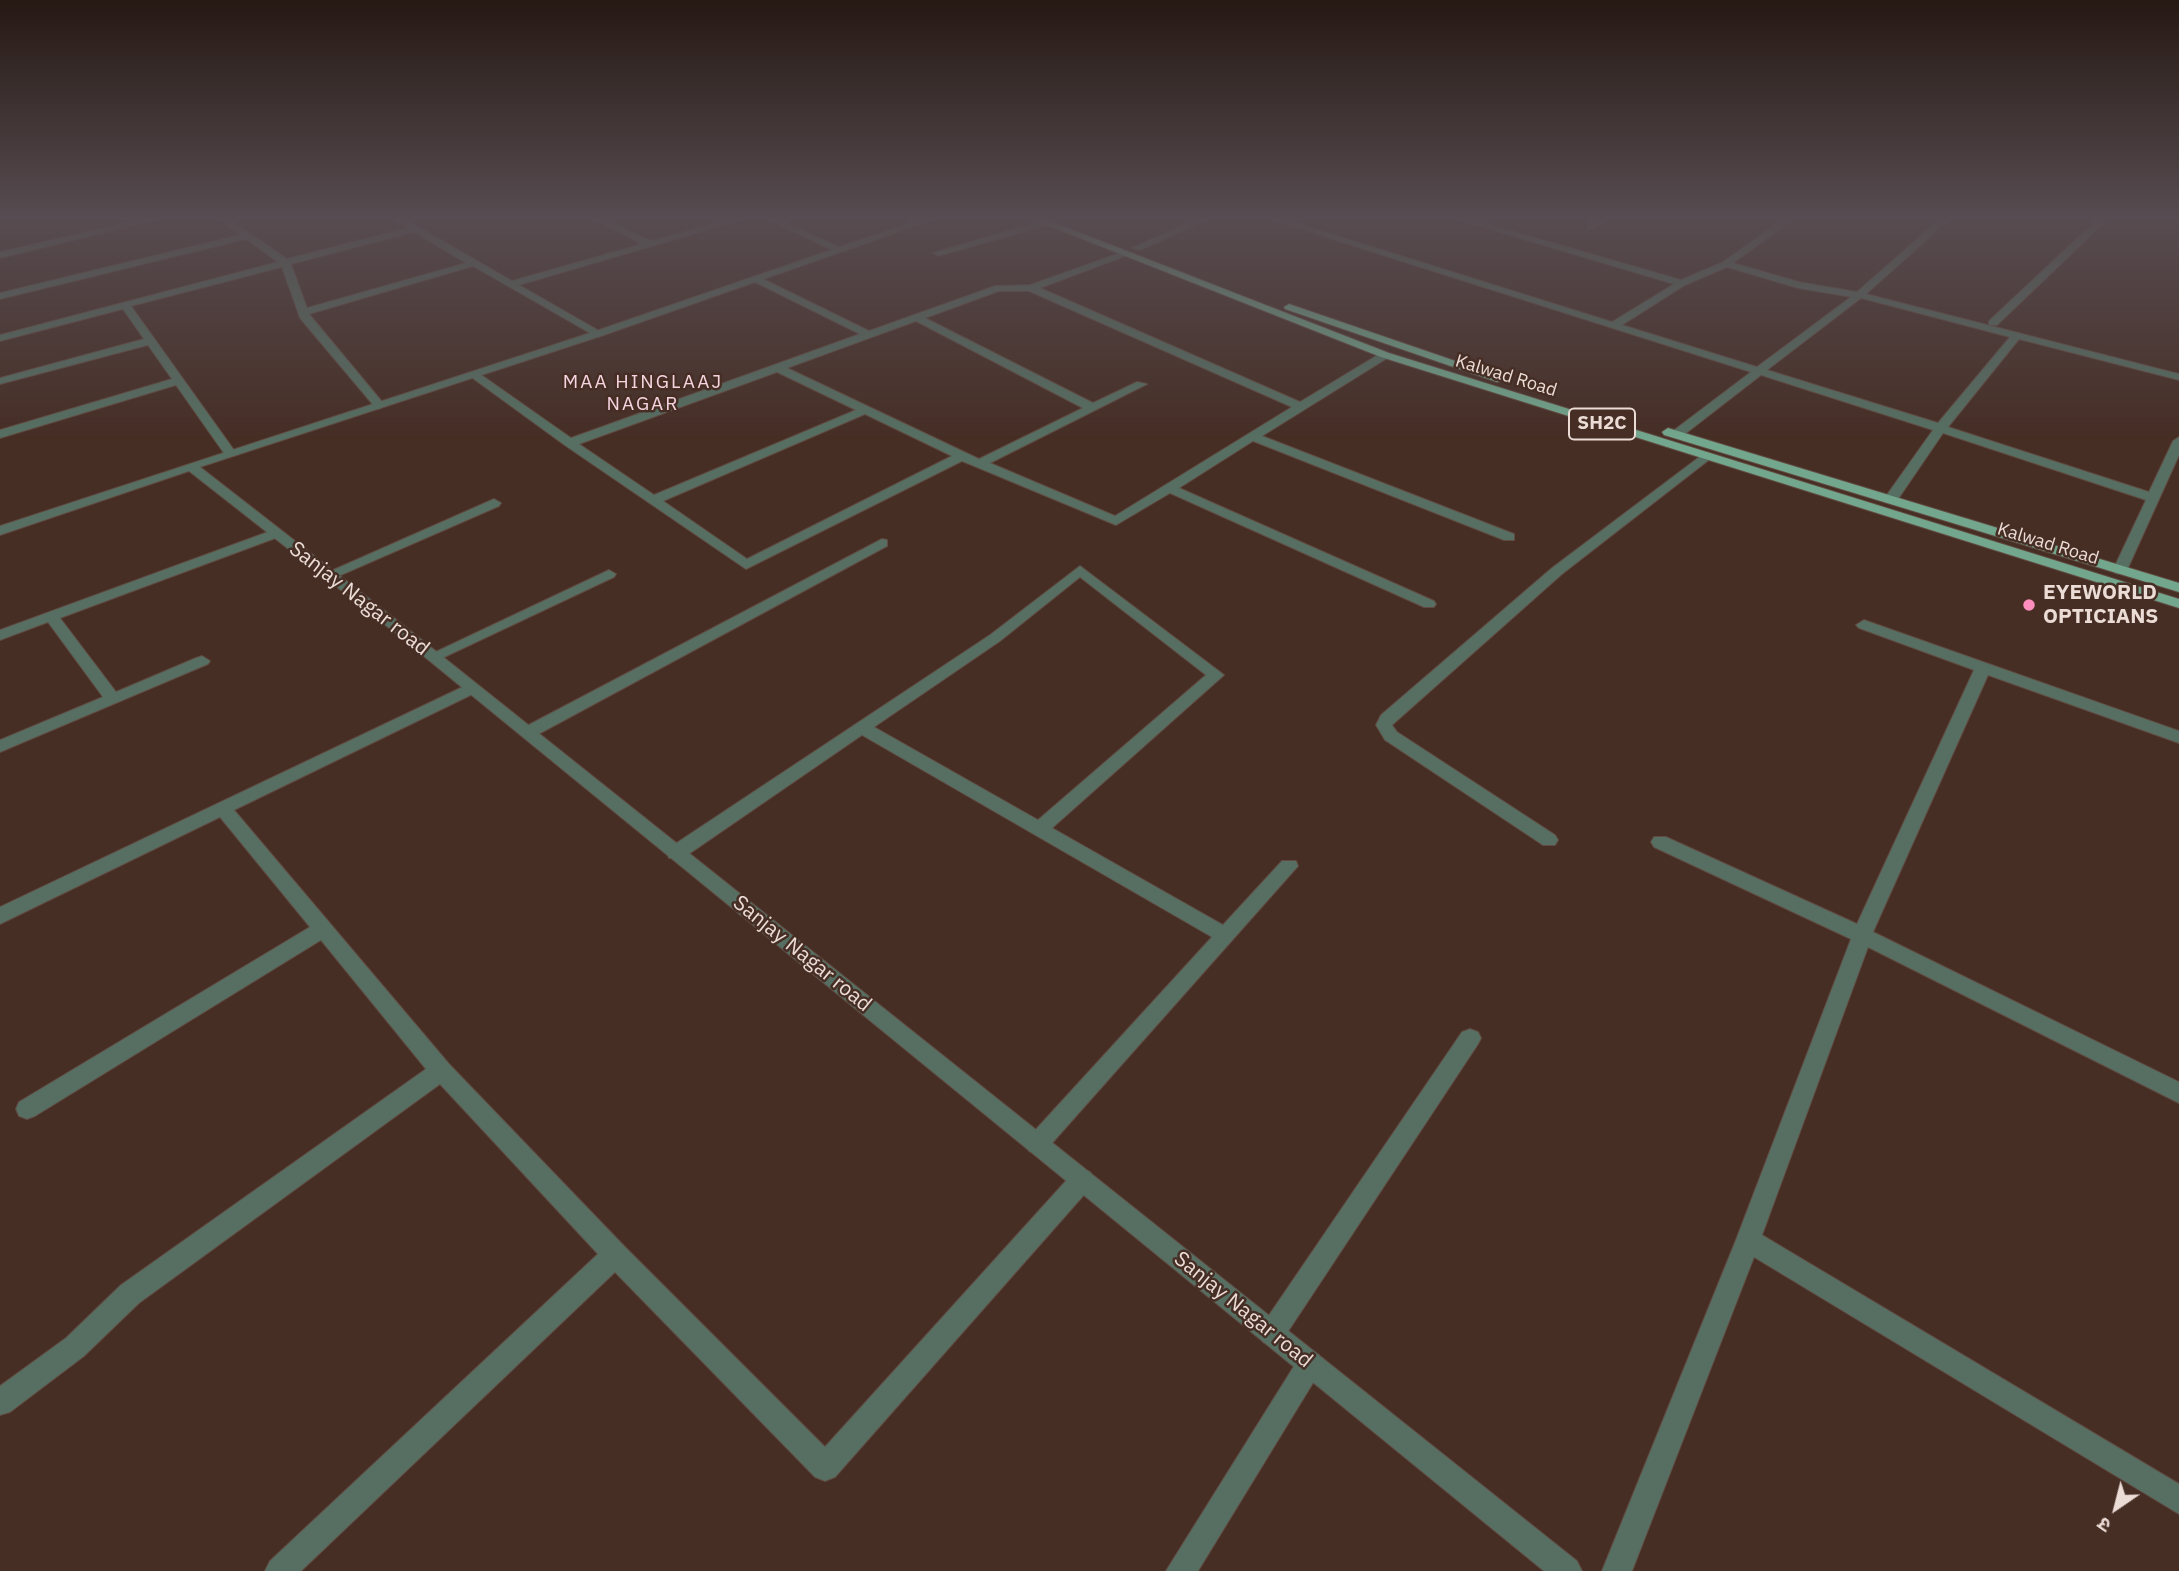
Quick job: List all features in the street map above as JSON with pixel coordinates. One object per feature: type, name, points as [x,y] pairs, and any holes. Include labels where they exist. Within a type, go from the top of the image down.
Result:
[{"type":"main road","name":"Kalwad Road","points":[[1217,291],[1351,344],[1706,456],[2137,583],[2179,588]]},
{"type":"main road","name":"Kalwad Road","points":[[1251,291],[1369,336],[2120,570],[2137,583],[2179,604]]},
{"type":"main road","points":[[1351,344],[1369,336]]},
{"type":"street","points":[[0,296],[19,291]]},
{"type":"street","points":[[0,338],[181,291]]},
{"type":"street","points":[[296,291],[303,312],[379,405]]},
{"type":"street","points":[[303,312],[376,291]]},
{"type":"street","points":[[524,291],[597,334]]},
{"type":"street","points":[[0,531],[720,291]]},
{"type":"street","points":[[781,291],[869,335]]},
{"type":"street","points":[[570,443],[989,291]]},
{"type":"street","points":[[1039,291],[1301,407]]},
{"type":"street","points":[[1504,291],[2154,498]]},
{"type":"street","points":[[1614,326],[1669,291]]},
{"type":"street","points":[[1837,291],[2179,377]]},
{"type":"street","points":[[1677,434],[1863,291]]},
{"type":"street","points":[[1993,323],[2027,291]]},
{"type":"street","points":[[126,306],[230,453]]},
{"type":"street","points":[[917,318],[1091,407]]},
{"type":"street","points":[[1891,499],[1940,428],[2016,336]]},
{"type":"street","points":[[0,381],[151,341]]},
{"type":"street","points":[[775,368],[962,456],[1116,521],[1385,355]]},
{"type":"street","points":[[473,374],[746,565],[962,456]]},
{"type":"street","points":[[0,434],[179,381]]},
{"type":"street","points":[[980,463],[1141,384]]},
{"type":"street","points":[[654,500],[865,410]]},
{"type":"street","points":[[1253,437],[1509,537]]},
{"type":"street","points":[[2120,570],[2179,441]]},
{"type":"street","points":[[1549,840],[1391,736],[1384,725],[1387,719],[1557,571],[1706,456]]},
{"type":"street","name":"Sanjay Nagar road","points":[[191,466],[433,657],[1567,1571]]},
{"type":"street","points":[[1169,488],[1429,604]]},
{"type":"street","points":[[329,575],[494,503]]},
{"type":"street","points":[[0,635],[276,533]]},
{"type":"street","points":[[527,733],[882,543]]},
{"type":"street","points":[[676,853],[995,638],[1080,570],[1216,675],[1038,829]]},
{"type":"street","points":[[433,657],[609,573]]},
{"type":"street","points":[[51,616],[113,699]]},
{"type":"street","points":[[1864,625],[2179,737]]},
{"type":"street","points":[[0,746],[202,661]]},
{"type":"street","points":[[1617,1571],[1748,1240],[1862,935],[1984,666]]},
{"type":"street","points":[[0,916],[471,688]]},
{"type":"street","points":[[862,728],[1226,936]]},
{"type":"street","points":[[222,808],[441,1071],[615,1255],[825,1467],[1082,1180]]},
{"type":"street","points":[[1660,842],[1862,935],[2179,1093]]},
{"type":"street","points":[[1037,1144],[1289,866]]},
{"type":"street","points":[[27,1109],[323,929]]},
{"type":"street","points":[[1272,1333],[1470,1038]]},
{"type":"street","points":[[0,1402],[75,1348],[130,1294],[441,1071]]},
{"type":"street","points":[[1748,1240],[2179,1500]]},
{"type":"street","points":[[280,1571],[615,1255]]},
{"type":"street","points":[[1181,1571],[1310,1364]]},
{"type":"place","name":"EYEWORLD OPTICIANS","points":[[2029,605]]},
{"type":"district","name":"MAA HINGLAAJ NAGAR","points":[[643,394]]}]
